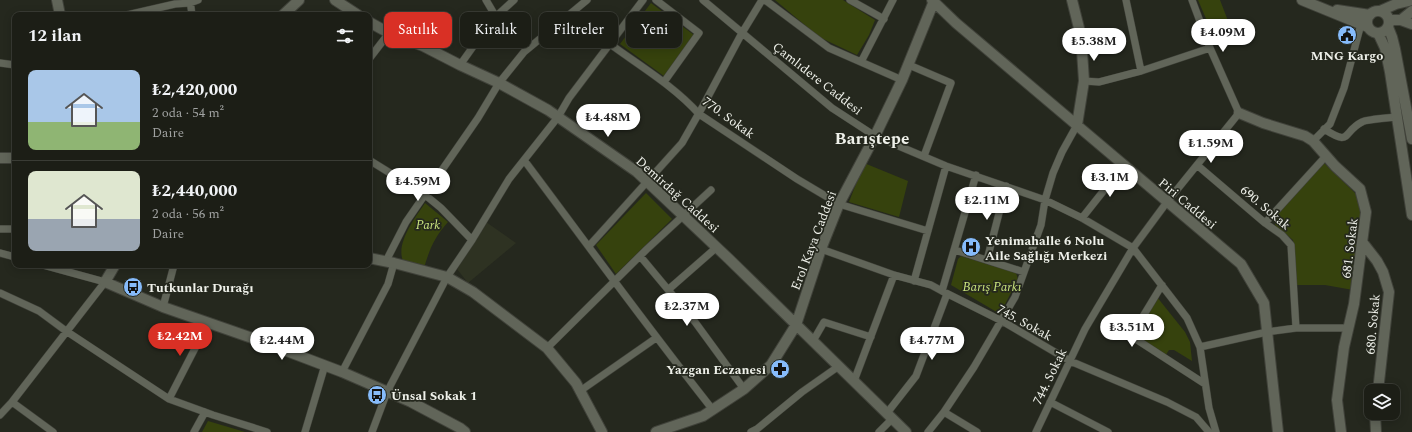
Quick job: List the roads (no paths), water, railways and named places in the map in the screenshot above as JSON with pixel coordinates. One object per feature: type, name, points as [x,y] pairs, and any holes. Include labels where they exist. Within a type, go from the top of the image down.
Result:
[{"type":"street","points":[[57,0],[59,12]]},
{"type":"street","points":[[140,12],[198,0]]},
{"type":"street","points":[[286,12],[299,0]]},
{"type":"street","points":[[335,0],[353,12]]},
{"type":"street","points":[[486,0],[493,12]]},
{"type":"street","points":[[501,12],[514,0]]},
{"type":"street","points":[[342,372],[388,284],[390,262],[406,222],[424,194],[478,118],[500,83],[524,52],[587,0]]},
{"type":"street","points":[[618,33],[643,0]]},
{"type":"street","points":[[656,0],[699,33],[664,82]]},
{"type":"street","name":"Çamlıdere Caddesi","points":[[703,0],[832,108],[875,136],[946,166],[1045,200],[1082,218],[1133,248],[1187,318],[1200,347],[1209,408],[1216,432]]},
{"type":"street","points":[[589,246],[646,181],[682,143],[742,33],[762,0]]},
{"type":"street","points":[[765,0],[828,48],[902,80]]},
{"type":"street","points":[[850,0],[884,19]]},
{"type":"street","points":[[861,62],[894,0]]},
{"type":"street","name":"Erol Kaya Caddesi","points":[[656,432],[680,428],[703,416],[744,389],[771,365],[796,325],[821,249],[839,204],[875,136],[909,65],[933,0]]},
{"type":"street","name":"Piri Caddesi","points":[[933,0],[956,23],[1241,264],[1264,303],[1278,432]]},
{"type":"street","points":[[928,432],[944,412],[1015,298],[1041,225],[1045,200],[1062,152],[1077,125],[1084,81],[1081,36],[1072,0]]},
{"type":"street","points":[[1126,0],[1141,71]]},
{"type":"street","points":[[1192,0],[1210,48],[1239,113]]},
{"type":"street","points":[[1302,0],[1364,25],[1372,31],[1378,33],[1384,31],[1388,23]]},
{"type":"street","points":[[1313,141],[1330,124],[1367,20],[1375,13],[1396,4],[1412,0]]},
{"type":"street","points":[[190,2],[192,12]]},
{"type":"street","points":[[1319,7],[1386,15],[1395,50],[1412,139]]},
{"type":"street","points":[[1388,23],[1409,24],[1412,12]]},
{"type":"street","name":"Demirdağ Caddesi","points":[[372,24],[384,30]]},
{"type":"street","points":[[1378,33],[1385,48],[1388,60],[1412,215]]},
{"type":"street","points":[[372,55],[384,40]]},
{"type":"street","name":"Demirdağ Caddesi","points":[[427,48],[500,83],[548,110],[637,172],[717,247],[906,432]]},
{"type":"street","points":[[460,65],[473,48]]},
{"type":"street","points":[[372,432],[387,392],[447,277],[472,240],[509,179],[558,117],[569,98],[607,48]]},
{"type":"street","name":"770. Sokak","points":[[616,48],[664,82],[690,103],[699,114],[797,179],[839,204],[928,231]]},
{"type":"street","points":[[1084,81],[1099,82],[1141,71],[1210,48]]},
{"type":"street","points":[[0,63],[12,65]]},
{"type":"street","points":[[909,65],[951,82],[924,156]]},
{"type":"street","name":"681. Sokak","points":[[1239,113],[1263,123],[1305,136],[1313,141],[1326,156],[1360,189],[1366,212],[1354,304],[1344,347],[1337,400],[1341,432]]},
{"type":"street","name":"744. Sokak","points":[[1036,432],[1085,329],[1133,248],[1167,202],[1239,113]]},
{"type":"street","points":[[1324,130],[1342,138],[1348,135],[1362,122],[1397,117]]},
{"type":"street","points":[[1265,223],[1326,156]]},
{"type":"street","points":[[0,158],[12,158]]},
{"type":"street","points":[[524,160],[656,338],[712,410]]},
{"type":"street","points":[[372,162],[424,194],[441,208],[472,240]]},
{"type":"street","points":[[1082,218],[1124,165]]},
{"type":"street","name":"690. Sokak","points":[[1197,165],[1265,223],[1282,235],[1291,245],[1296,328]]},
{"type":"street","points":[[914,281],[946,166]]},
{"type":"street","points":[[879,432],[916,376],[945,292],[976,176]]},
{"type":"street","points":[[987,260],[1006,186]]},
{"type":"street","points":[[547,348],[640,256],[711,190]]},
{"type":"street","points":[[0,229],[12,229]]},
{"type":"street","name":"680. Sokak","points":[[1363,244],[1377,261],[1383,272],[1389,292],[1379,384]]},
{"type":"street","points":[[669,289],[717,247]]},
{"type":"street","name":"745. Sokak","points":[[821,249],[914,281],[931,285],[1002,321],[1070,361],[1167,402],[1196,417],[1210,432]]},
{"type":"street","points":[[955,250],[1024,272]]},
{"type":"street","points":[[0,253],[12,256]]},
{"type":"street","points":[[640,256],[696,322],[744,389]]},
{"type":"street","points":[[372,259],[447,277],[473,292],[547,348],[576,383],[602,432]]},
{"type":"street","points":[[54,268],[105,282],[163,307],[342,372],[411,402],[465,432]]},
{"type":"street","points":[[0,415],[12,402],[105,282],[113,268]]},
{"type":"street","points":[[163,307],[173,268]]},
{"type":"street","points":[[854,381],[894,274]]},
{"type":"street","points":[[1162,285],[1131,336],[1205,384]]},
{"type":"street","points":[[0,293],[39,311],[66,331],[169,399],[267,432]]},
{"type":"street","points":[[813,341],[824,322],[870,337]]},
{"type":"street","points":[[169,399],[208,323]]},
{"type":"street","points":[[1200,347],[1267,332],[1296,328],[1348,328]]},
{"type":"street","points":[[580,391],[656,338]]},
{"type":"street","points":[[305,432],[325,366]]},
{"type":"street","points":[[751,432],[757,429],[802,392],[839,366]]},
{"type":"street","points":[[12,402],[52,432]]},
{"type":"street","points":[[1050,402],[1108,432]]},
{"type":"street","points":[[194,432],[205,412]]},
{"type":"street","points":[[944,412],[977,432]]},
{"type":"street","points":[[1375,420],[1376,432]]},
{"type":"place","name":"MNG Kargo","points":[[1347,35]]},
{"type":"place","name":"Yenimahalle 6 Nolu Aile Sağlığı Merkezi","points":[[971,247]]},
{"type":"place","name":"Tutkunlar Durağı","points":[[133,287]]},
{"type":"place","name":"Yazgan Eczanesi","points":[[780,369]]},
{"type":"place","name":"Ünsal Sokak 1","points":[[377,395]]},
{"type":"district","name":"Barıştepe","points":[[872,138]]},
{"type":"park label","name":"Park","points":[[428,224]]},
{"type":"park label","name":"Barış Parkı","points":[[992,286]]}]
